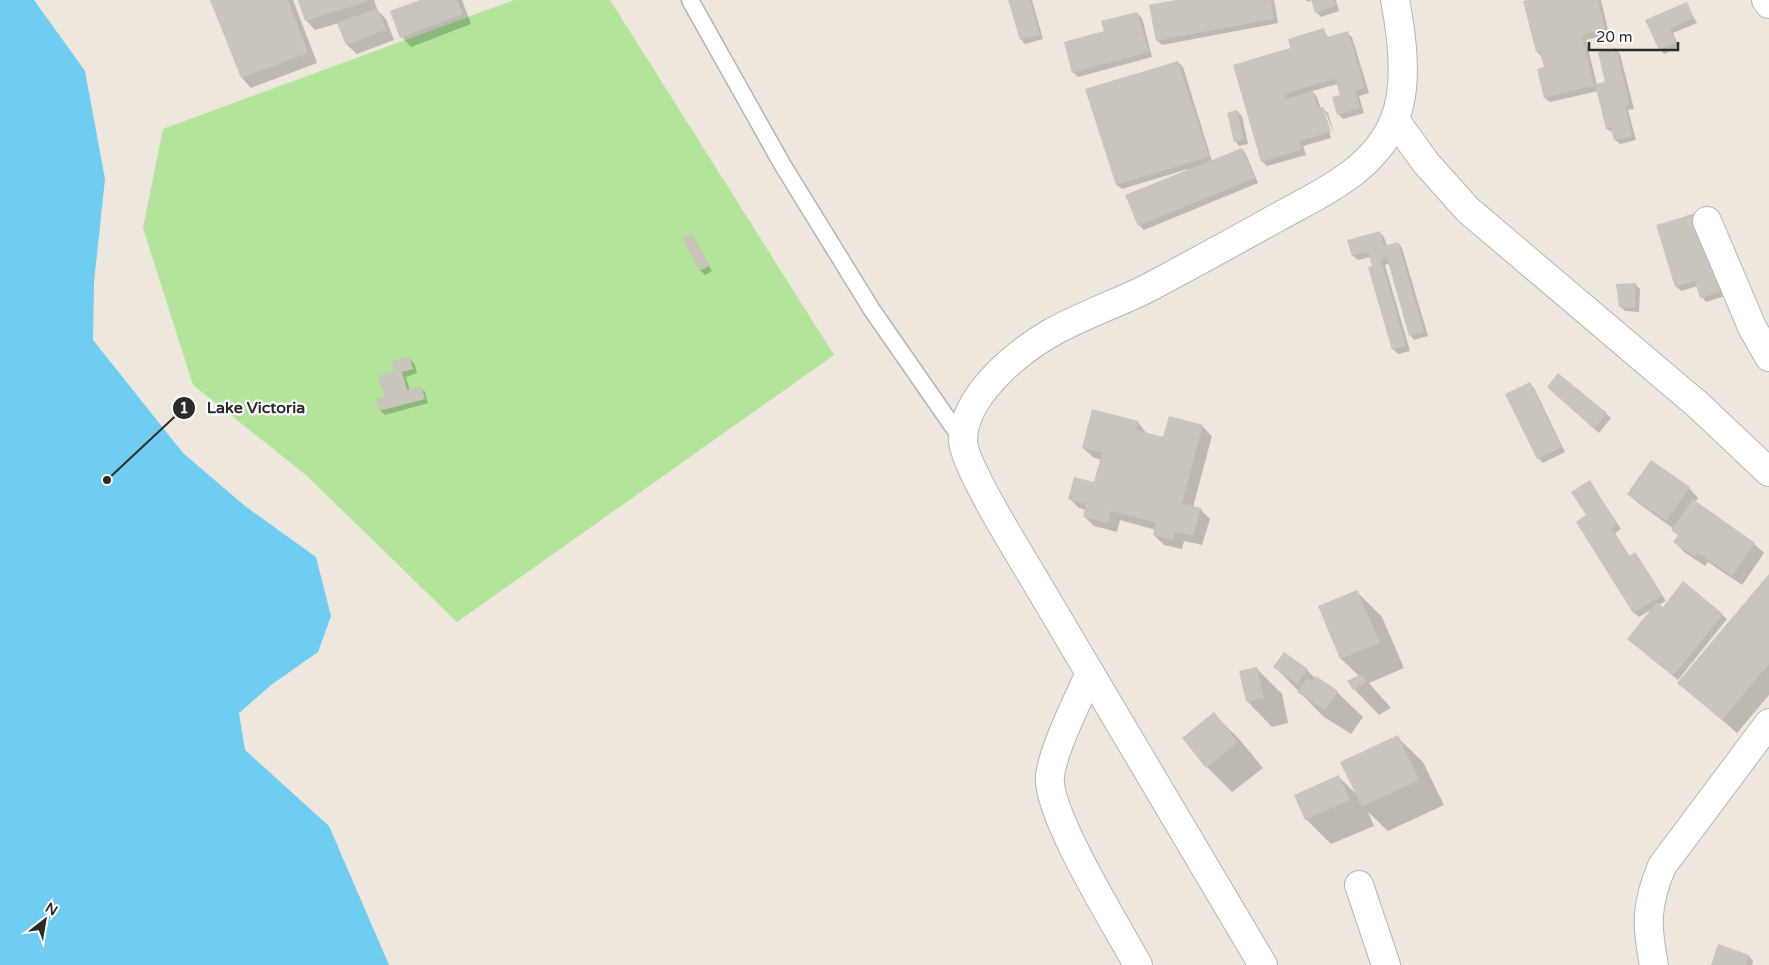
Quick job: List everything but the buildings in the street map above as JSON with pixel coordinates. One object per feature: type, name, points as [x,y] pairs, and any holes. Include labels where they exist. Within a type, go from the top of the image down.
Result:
[{"type":"street","points":[[1263,965],[1016,548],[967,458],[963,441],[968,416],[981,392],[998,373],[1048,335],[1145,289],[1338,184],[1374,155],[1395,120],[1403,79],[1402,36],[1395,0]]},
{"type":"street","points":[[1766,0],[1769,4]]},
{"type":"street","points":[[1395,120],[1438,178],[1468,210],[1698,405],[1769,472]]},
{"type":"street","points":[[1707,221],[1752,327],[1769,357]]},
{"type":"street","points":[[1090,673],[1054,760],[1050,777],[1052,798],[1085,868],[1138,965]]},
{"type":"street","points":[[1654,965],[1650,943],[1649,915],[1651,892],[1662,866],[1769,723]]},
{"type":"street","points":[[1359,885],[1386,965]]},
{"type":"lane","points":[[690,0],[782,164],[832,246],[872,310],[963,441]]},
{"type":"green space","points":[[514,0],[610,0],[834,355],[457,622],[306,475],[193,385],[143,228],[163,129]]},
{"type":"water","points":[[0,0],[34,0],[85,71],[105,179],[94,282],[93,340],[183,453],[245,506],[316,557],[331,616],[318,652],[271,685],[239,713],[245,750],[329,826],[389,965],[0,965]]},
{"type":"place","name":"Lake Victoria","points":[[107,480]]}]
